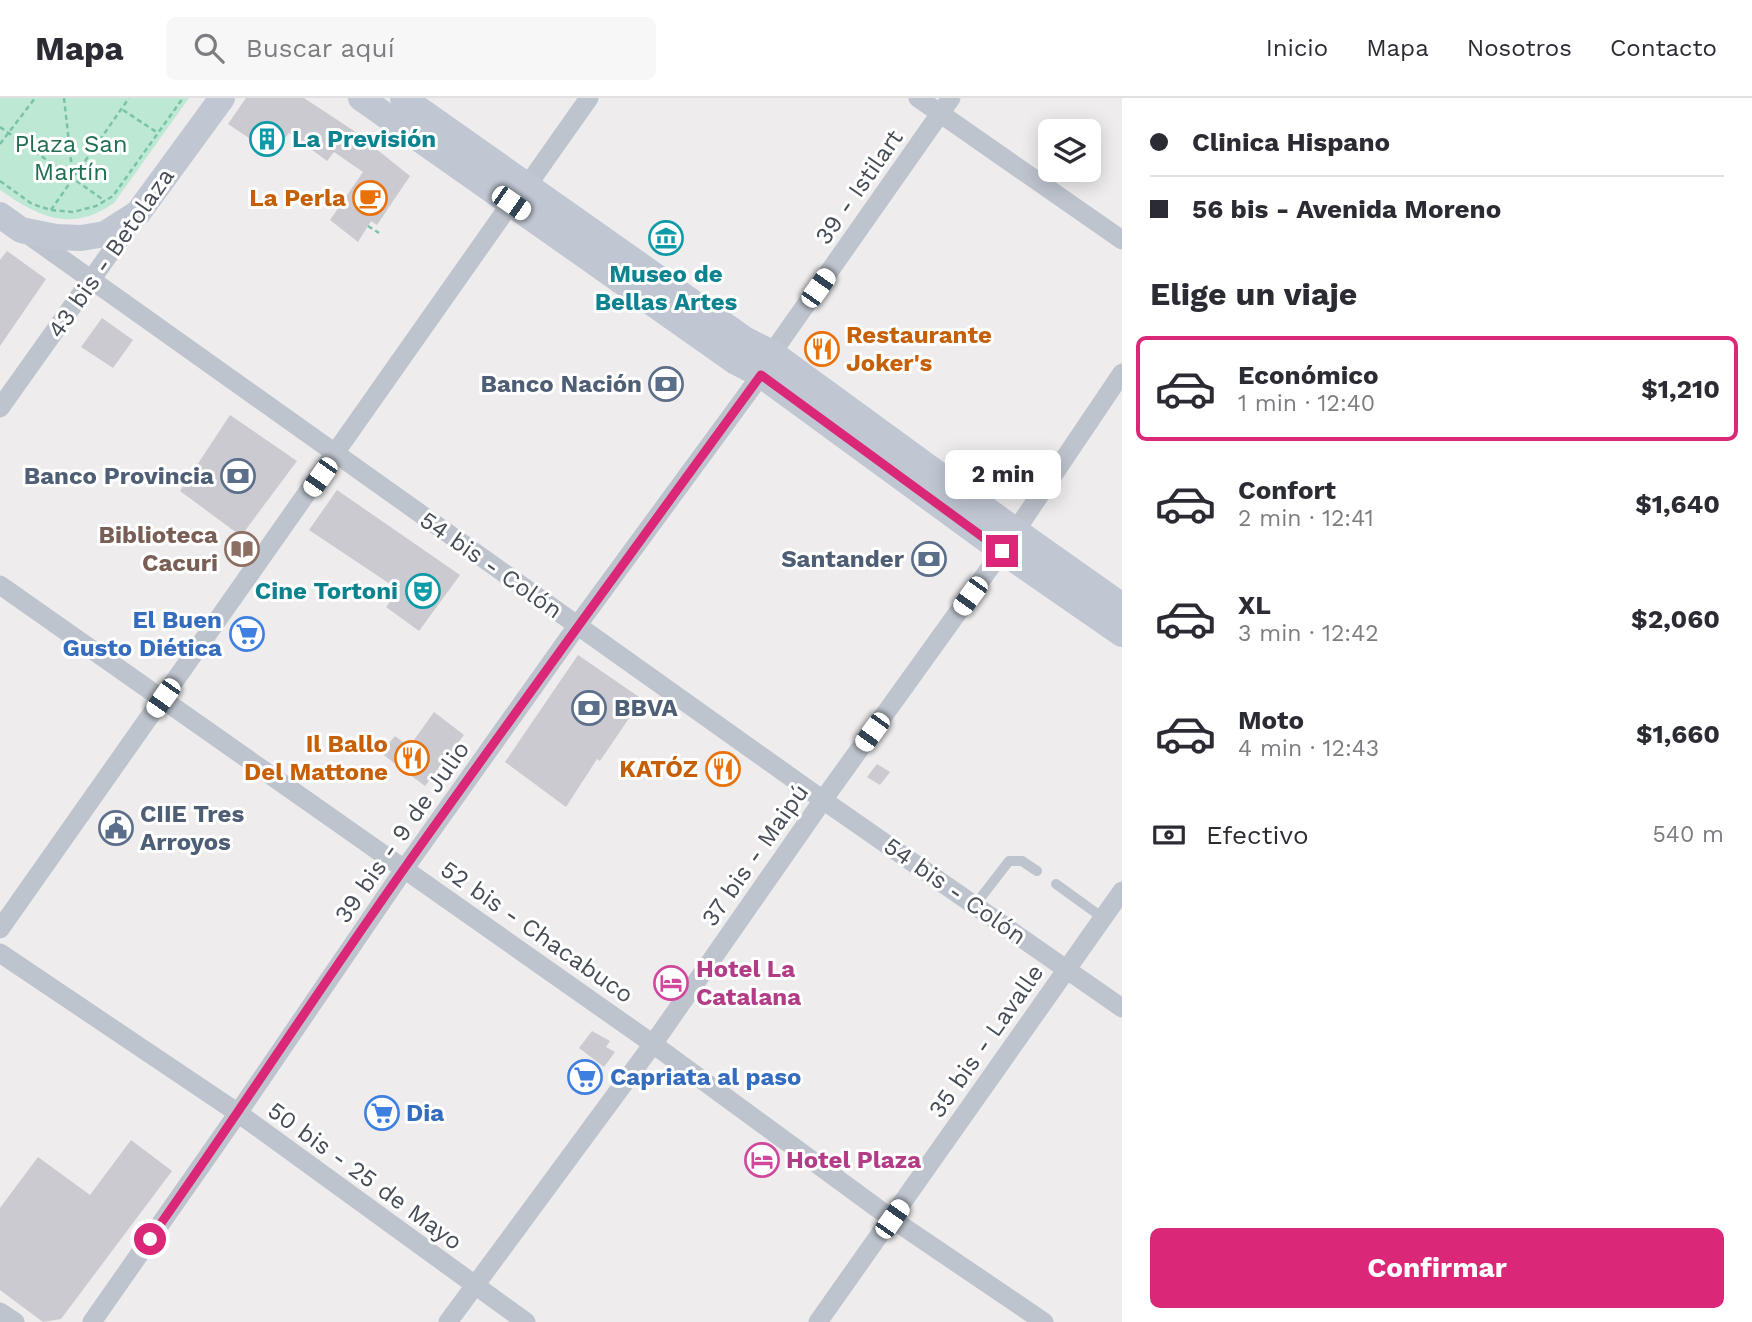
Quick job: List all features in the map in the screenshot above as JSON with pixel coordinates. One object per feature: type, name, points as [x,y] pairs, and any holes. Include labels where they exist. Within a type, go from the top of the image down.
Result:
[{"type":"main road","name":"43 bis - Betolaza","points":[[138,213],[222,98]]},
{"type":"main road","points":[[361,98],[519,194],[746,340],[767,364],[1009,541],[1122,634]]},
{"type":"main road","points":[[403,98],[519,194]]},
{"type":"main road","points":[[10,222],[56,237],[81,239],[105,234],[138,213]]},
{"type":"main road","points":[[1009,541],[1122,606]]},
{"type":"street","points":[[0,929],[589,98]]},
{"type":"street","points":[[918,98],[946,106],[1122,240]]},
{"type":"street","name":"39 - Istilart","points":[[767,364],[946,106]]},
{"type":"street","name":"43 bis - Betolaza","points":[[0,408],[92,282],[138,213]]},
{"type":"street","name":"54 bis - Colón","points":[[10,222],[822,800],[1122,1008]]},
{"type":"street","name":"39 bis - 9 de Julio","points":[[92,1322],[239,1114],[405,868],[767,364]]},
{"type":"street","name":"37 bis - Maipú","points":[[448,1322],[653,1044],[822,800],[1009,541],[1122,373]]},
{"type":"street","name":"52 bis - Chacabuco","points":[[0,585],[653,1044],[892,1219],[1044,1322]]},
{"type":"street","name":"35 bis - Lavalle","points":[[817,1322],[1122,891]]},
{"type":"street","name":"50 bis - 25 de Mayo","points":[[0,953],[239,1114],[526,1322]]},
{"type":"street","points":[[0,1312],[15,1322]]},
{"type":"lane","points":[[975,905],[1009,861],[1022,861],[1037,871]]},
{"type":"lane","points":[[1056,884],[1103,918]]},
{"type":"path","points":[[0,144],[35,98]]},
{"type":"path","points":[[64,98],[73,178]]},
{"type":"path","points":[[51,210],[129,98]]},
{"type":"path","points":[[0,181],[32,204],[51,210],[73,212],[96,206],[113,196],[183,98]]},
{"type":"path","points":[[122,109],[158,134]]},
{"type":"path","points":[[0,127],[105,201]]},
{"type":"path","points":[[368,226],[379,233]]},
{"type":"green space","name":"Plaza San Martín","points":[[0,98],[189,98],[114,203],[84,217],[69,219],[42,214],[0,190]]},
{"type":"building","points":[[246,98],[304,98],[377,146],[375,148],[410,176],[377,225],[371,221],[358,242],[330,220],[363,172],[334,152],[327,161],[289,133],[273,154],[228,124]]},
{"type":"building","points":[[7,251],[46,279],[0,346],[0,260]]},
{"type":"building","points":[[102,318],[133,340],[113,368],[81,347]]},
{"type":"building","name":"Banco Provincia","points":[[230,415],[297,461],[241,536],[180,491]]},
{"type":"building","points":[[337,490],[460,575],[419,631],[386,607],[399,590],[309,530]]},
{"type":"building","points":[[578,655],[642,699],[600,761],[597,759],[566,807],[505,762]]},
{"type":"building","points":[[434,712],[464,735],[425,786],[381,753],[395,736],[409,747]]},
{"type":"building","points":[[877,764],[890,772],[880,785],[867,777]]},
{"type":"building","points":[[592,1031],[610,1041],[606,1047],[615,1052],[604,1067],[579,1048]]},
{"type":"building","points":[[131,1140],[172,1171],[61,1319],[43,1322],[0,1290],[0,1208],[38,1157],[90,1195]]},
{"type":"place","name":"La Previsión","points":[[267,139]]},
{"type":"place","name":"La Perla","points":[[370,198]]},
{"type":"place","name":"Museo de Bellas Artes","points":[[666,238]]},
{"type":"place","name":"Restaurante Joker's","points":[[822,349]]},
{"type":"place","name":"Banco Nación","points":[[666,384]]},
{"type":"place","name":"Banco Provincia","points":[[238,476]]},
{"type":"place","name":"Biblioteca Cacuri","points":[[242,549]]},
{"type":"place","name":"Santander","points":[[929,559]]},
{"type":"place","name":"Cine Tortoni","points":[[423,591]]},
{"type":"place","name":"El Buen Gusto Diética","points":[[247,634]]},
{"type":"place","name":"BBVA","points":[[589,708]]},
{"type":"place","name":"Il Ballo Del Mattone","points":[[412,758]]},
{"type":"place","name":"KATÓZ","points":[[723,769]]},
{"type":"place","name":"CIIE Tres Arroyos","points":[[116,828]]},
{"type":"place","name":"Hotel La Catalana","points":[[671,983]]},
{"type":"place","name":"Capriata al paso","points":[[585,1077]]},
{"type":"place","name":"Dia","points":[[382,1113]]},
{"type":"place","name":"Hotel Plaza","points":[[762,1160]]},
{"type":"route","points":[[150,1239],[239,1114],[405,868],[577,626],[761,375],[1002,551]]}]
